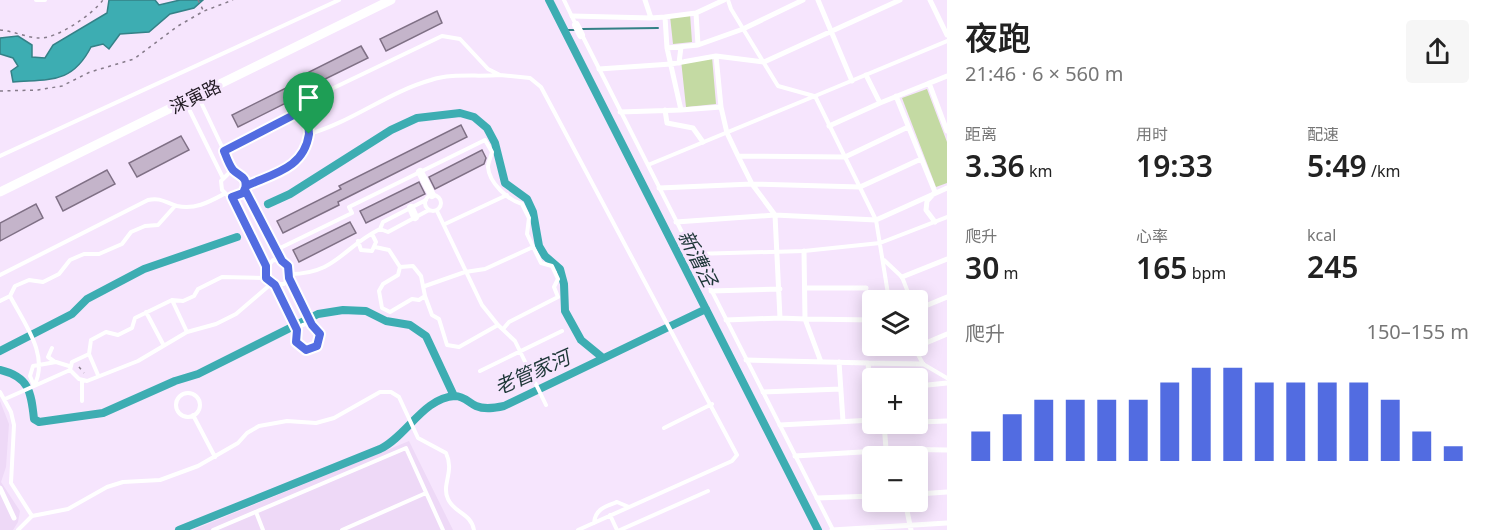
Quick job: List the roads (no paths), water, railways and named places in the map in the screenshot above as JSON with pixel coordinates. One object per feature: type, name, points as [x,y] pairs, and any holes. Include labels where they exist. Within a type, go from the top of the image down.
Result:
[{"type":"street","name":"涞寅路","points":[[0,192],[391,0]]},
{"type":"street","points":[[645,0],[651,18]]},
{"type":"street","points":[[572,16],[665,17],[696,13],[726,0]]},
{"type":"street","points":[[667,48],[698,45],[743,29],[803,0]]},
{"type":"street","points":[[818,0],[852,81]]},
{"type":"street","points":[[599,69],[671,64],[716,56],[764,62],[900,0]]},
{"type":"street","points":[[930,0],[947,35]]},
{"type":"street","points":[[696,13],[698,45]]},
{"type":"street","points":[[665,17],[667,48],[681,110]]},
{"type":"street","points":[[679,63],[681,47]]},
{"type":"street","points":[[716,56],[721,107],[727,133],[752,184],[775,215],[779,252],[780,318]]},
{"type":"street","points":[[866,75],[880,103]]},
{"type":"street","points":[[829,126],[947,76]]},
{"type":"street","points":[[929,83],[947,132]]},
{"type":"street","points":[[896,96],[935,192]]},
{"type":"street","points":[[621,112],[721,107]]},
{"type":"street","points":[[665,110],[667,123],[693,128],[703,142]]},
{"type":"street","points":[[940,113],[947,111]]},
{"type":"street","points":[[738,156],[844,157],[908,127]]},
{"type":"street","points":[[659,188],[752,184],[860,187],[921,159]]},
{"type":"street","points":[[420,172],[429,198]]},
{"type":"street","points":[[676,222],[775,215],[876,220],[947,188]]},
{"type":"street","points":[[935,192],[927,201],[926,210],[935,222]]},
{"type":"street","points":[[411,208],[416,217]]},
{"type":"street","points":[[804,251],[805,319],[821,362]]},
{"type":"street","points":[[902,277],[947,259]]},
{"type":"street","points":[[805,288],[866,288]]},
{"type":"street","points":[[711,291],[780,289]]},
{"type":"street","points":[[928,305],[947,297]]},
{"type":"street","points":[[726,320],[780,318],[862,320]]},
{"type":"street","points":[[928,341],[947,334]]},
{"type":"street","points":[[746,360],[923,364]]},
{"type":"street","points":[[839,362],[843,421]]},
{"type":"street","points":[[868,363],[869,368]]},
{"type":"street","points":[[928,385],[947,383]]},
{"type":"street","points":[[763,392],[841,389]]},
{"type":"street","points":[[780,425],[862,419]]},
{"type":"street","points":[[928,422],[947,421]]},
{"type":"street","points":[[928,451],[947,450]]},
{"type":"street","points":[[795,456],[862,454]]},
{"type":"street","points":[[0,488],[14,518]]},
{"type":"street","points":[[928,493],[947,492]]},
{"type":"street","points":[[817,498],[862,496]]},
{"type":"street","points":[[908,512],[911,527]]},
{"type":"street","points":[[833,530],[947,523]]},
{"type":"lane","points":[[36,0],[45,0]]},
{"type":"lane","points":[[0,156],[339,0]]},
{"type":"lane","points":[[564,0],[833,530]]},
{"type":"lane","points":[[726,0],[778,86],[814,96],[876,220],[888,290]]},
{"type":"lane","points":[[224,151],[311,106],[324,93],[442,36],[460,39],[488,69],[500,75]]},
{"type":"lane","points":[[648,165],[947,41]]},
{"type":"lane","points":[[309,134],[331,128],[408,88],[432,79],[500,75],[530,78],[541,87],[737,450],[735,459],[578,530]]},
{"type":"lane","points":[[197,95],[234,172],[242,175],[276,250],[288,266],[290,276],[312,325],[318,330],[321,338],[317,346],[310,350],[298,346],[295,338],[297,330],[304,325],[312,325]]},
{"type":"lane","points":[[185,101],[223,177],[220,186],[224,194],[232,197],[240,196],[246,188],[298,162],[307,151],[311,106]]},
{"type":"lane","points":[[276,250],[352,213],[349,207],[485,140],[492,152],[488,168],[497,188],[511,201],[522,204],[529,218],[527,234],[533,247],[541,263],[552,266],[558,279],[554,287],[558,297],[509,322],[503,329]]},
{"type":"lane","points":[[223,177],[234,172]]},
{"type":"lane","points":[[0,275],[148,200],[163,199],[175,206],[197,206],[224,194]]},
{"type":"lane","points":[[445,224],[507,195]]},
{"type":"lane","points":[[82,381],[138,361],[163,344],[187,332],[216,324],[237,314],[273,285],[284,284],[290,276],[316,272],[333,264],[357,240],[380,229],[383,222],[429,198],[437,196],[442,202],[437,211]]},
{"type":"lane","points":[[232,197],[266,266],[266,278]]},
{"type":"lane","points":[[429,198],[429,210]]},
{"type":"lane","points":[[0,301],[10,296],[15,286],[29,280],[43,282],[60,274],[70,260],[84,254],[99,254],[122,244],[131,232],[145,226],[158,225],[175,206]]},
{"type":"lane","points":[[380,229],[388,232],[429,210],[437,211]]},
{"type":"lane","points":[[437,211],[482,305],[515,341],[546,405]]},
{"type":"lane","points":[[693,254],[804,251],[880,243],[947,217]]},
{"type":"lane","points":[[371,233],[376,242],[375,247]]},
{"type":"lane","points":[[357,240],[358,246],[366,252],[375,247],[389,250],[400,267],[398,275],[383,284],[379,291],[382,308],[390,312],[412,299],[419,300],[425,296]]},
{"type":"lane","points":[[425,286],[465,272],[485,269],[533,247]]},
{"type":"lane","points":[[882,258],[902,277],[907,290]]},
{"type":"lane","points":[[266,266],[273,260],[282,261]]},
{"type":"lane","points":[[400,267],[413,266],[421,276],[432,315],[439,320],[447,345],[453,348],[459,347],[498,325]]},
{"type":"lane","points":[[98,375],[89,354],[91,340],[106,332],[118,335],[132,328],[135,318],[172,300],[183,301],[194,296],[198,289],[222,277],[266,278],[273,285],[297,330]]},
{"type":"lane","points":[[10,296],[31,337],[40,365],[39,376],[34,386]]},
{"type":"lane","points":[[172,300],[187,332]]},
{"type":"lane","points":[[146,312],[163,344]]},
{"type":"lane","points":[[480,371],[562,331]]},
{"type":"lane","points":[[52,348],[47,352],[48,357],[70,368],[82,381],[82,400]]},
{"type":"lane","points":[[5,399],[70,368],[72,362],[89,354]]},
{"type":"lane","points":[[919,356],[923,364],[947,378]]},
{"type":"lane","points":[[34,386],[30,371],[33,366],[56,362]]},
{"type":"lane","points":[[0,392],[5,399],[14,425],[9,476],[32,516]]},
{"type":"lane","points":[[18,530],[32,516],[68,509],[107,487],[123,482],[170,477],[215,457],[259,426],[287,421],[316,423],[334,418],[380,392],[391,392],[399,397],[421,441],[446,453],[451,471],[446,487],[447,498],[455,508],[466,514],[474,530]]},
{"type":"lane","points":[[192,394],[198,399],[198,410],[193,415],[182,415],[177,409],[177,401],[181,395],[192,394]]},
{"type":"lane","points":[[664,428],[712,404]]},
{"type":"lane","points":[[193,415],[215,457]]},
{"type":"lane","points":[[213,530],[406,448],[443,530]]},
{"type":"lane","points":[[610,516],[618,530],[708,491]]},
{"type":"lane","points":[[342,530],[426,493]]},
{"type":"lane","points":[[594,523],[597,512],[605,506],[617,502],[629,507]]},
{"type":"lane","points":[[256,512],[263,530]]},
{"type":"waterway","name":"新漕泾","points":[[549,0],[818,530]]},
{"type":"waterway","points":[[582,29],[658,28]]},
{"type":"waterway","points":[[564,30],[576,30]]},
{"type":"waterway","points":[[268,204],[290,194],[391,130],[417,118],[460,113],[474,117],[487,128],[495,143],[505,183],[527,199],[533,212],[539,246],[545,256],[560,269],[564,284],[565,311],[581,340],[603,358]]},
{"type":"waterway","points":[[0,351],[72,314],[87,299],[144,269],[237,237]]},
{"type":"waterway","name":"老管家河","points":[[179,530],[380,449],[399,436],[424,410],[444,398],[458,396],[483,408],[504,406],[706,309]]},
{"type":"waterway","points":[[0,370],[23,381],[30,393],[34,419],[39,422],[103,413],[175,381],[198,374],[318,314],[343,310],[366,311],[386,321],[410,325],[426,336],[454,396]]}]
